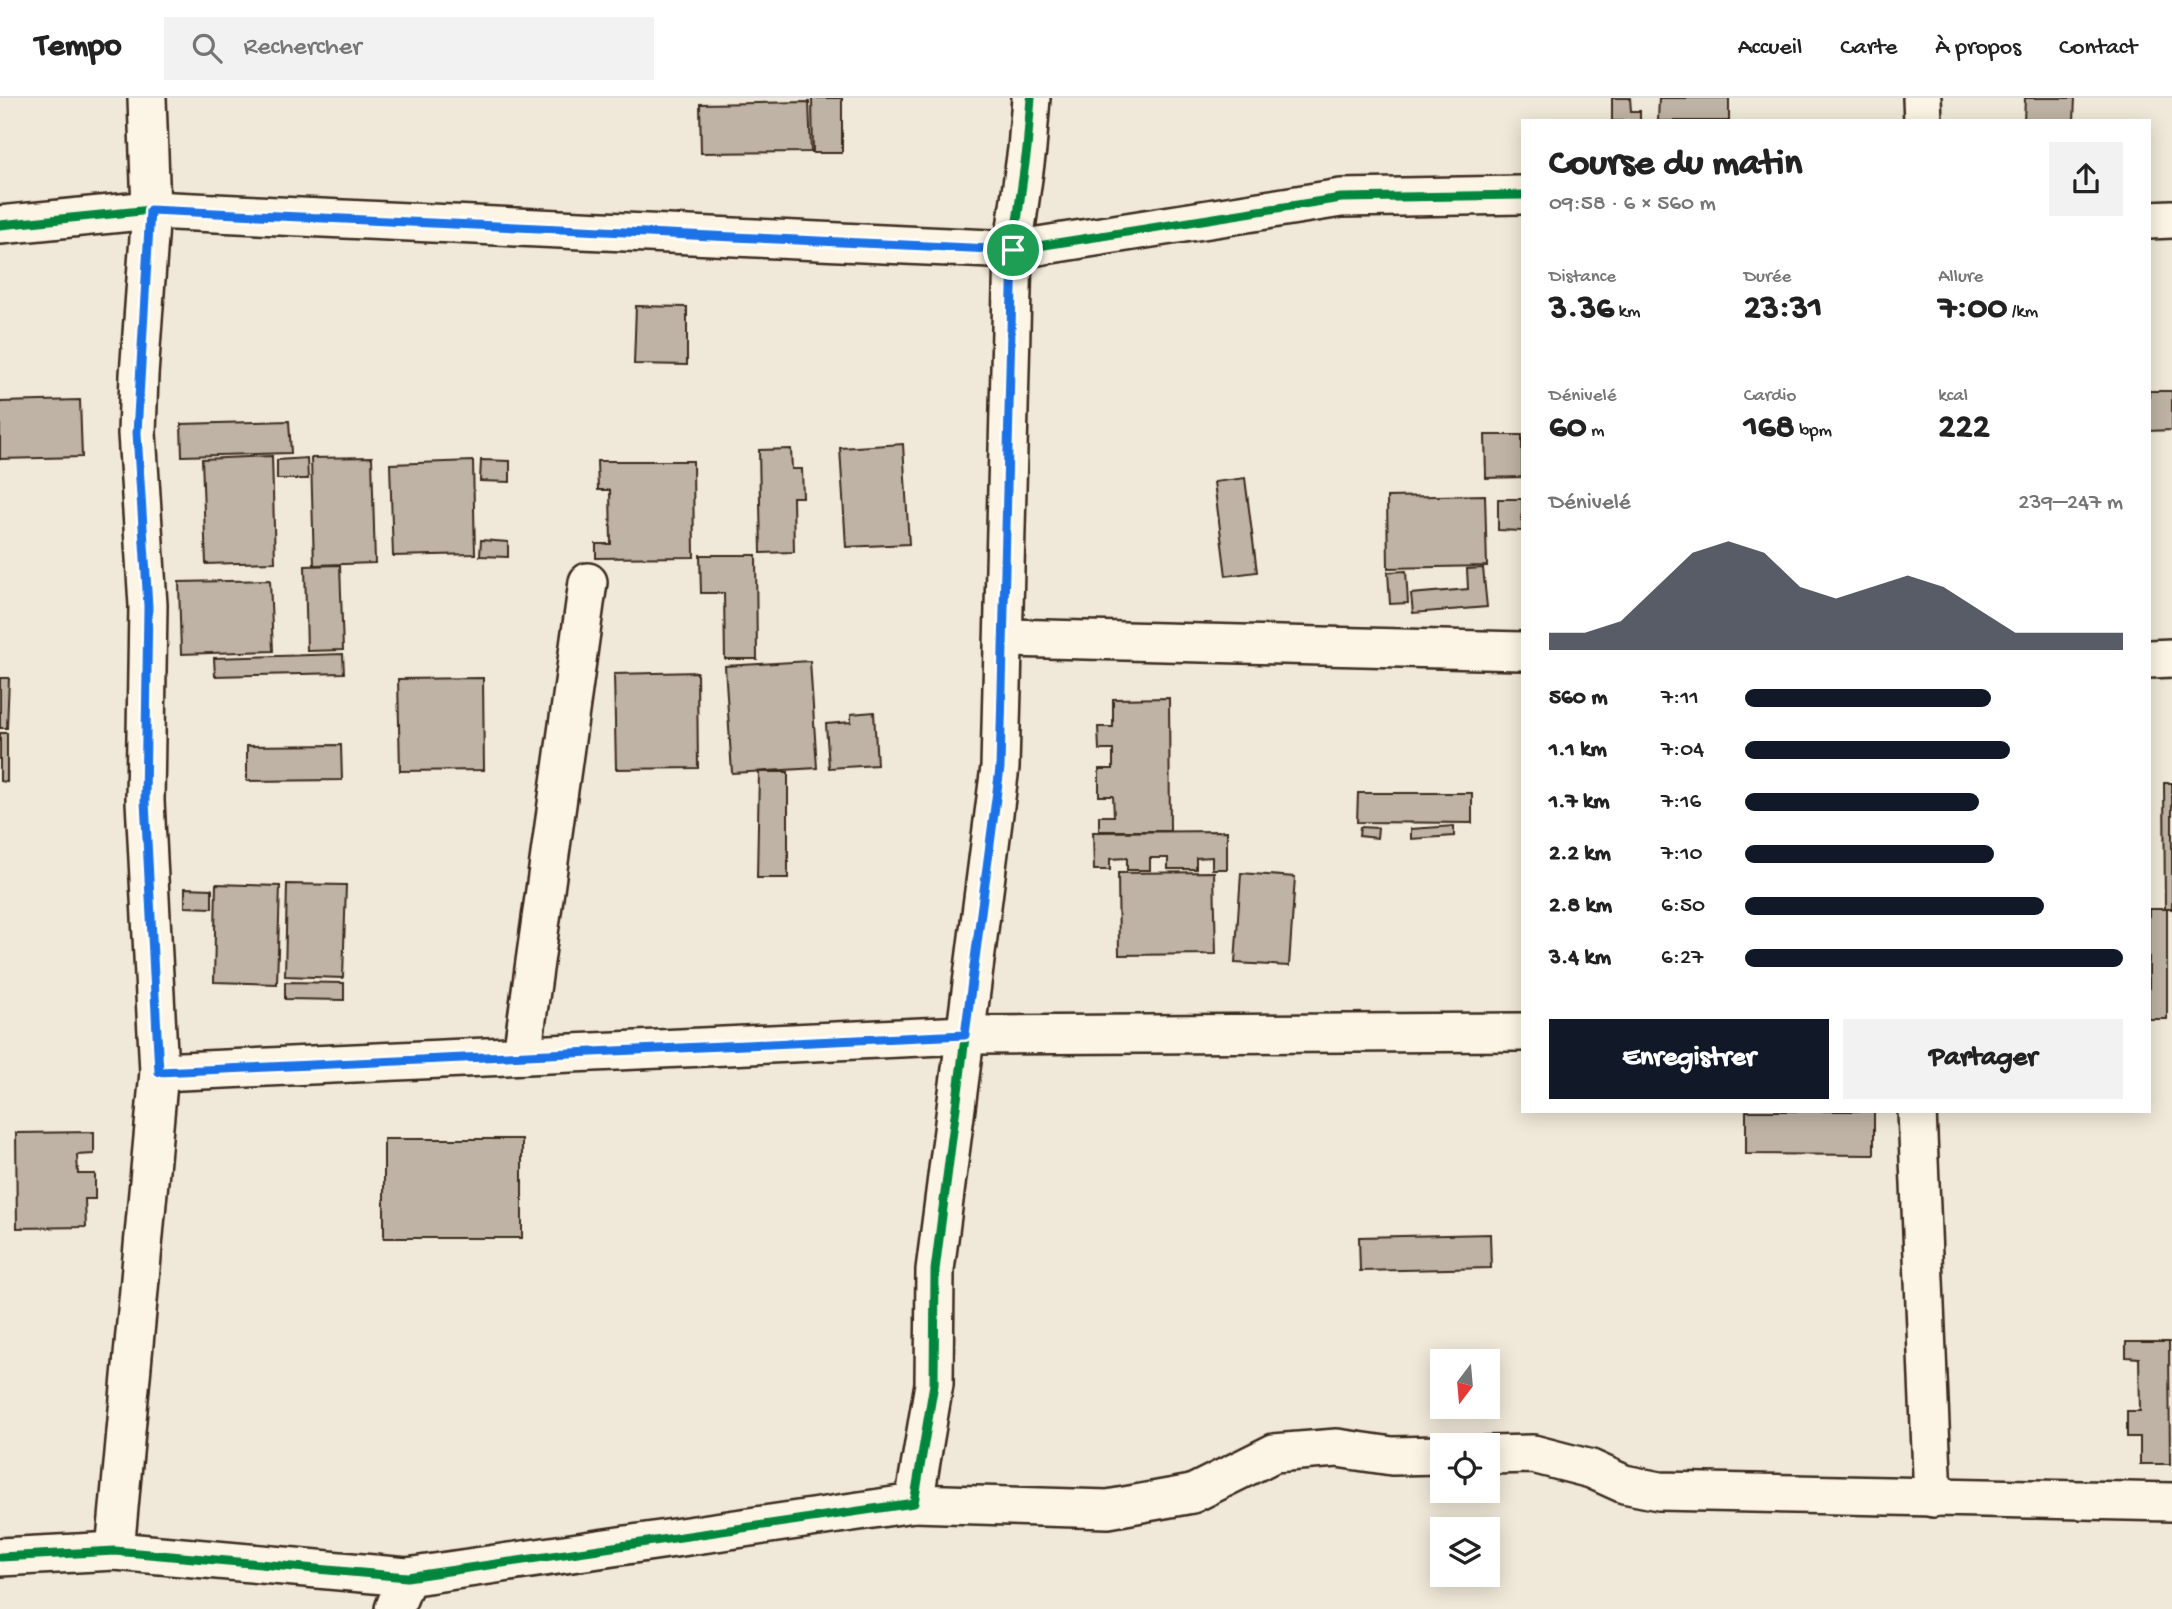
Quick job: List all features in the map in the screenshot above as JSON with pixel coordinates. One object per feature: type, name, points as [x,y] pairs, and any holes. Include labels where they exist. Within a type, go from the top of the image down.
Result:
[{"type":"street","points":[[115,1551],[159,1072],[145,801],[148,606],[137,433],[150,210],[147,98]]},
{"type":"street","points":[[914,1503],[934,1384],[935,1270],[1000,768],[1013,250],[1031,98]]},
{"type":"street","points":[[1922,98],[1923,119]]},
{"type":"street","points":[[0,225],[150,210],[1013,250],[1340,198],[1521,195]]},
{"type":"street","points":[[2151,220],[2172,219]]},
{"type":"street","points":[[522,1055],[587,582]]},
{"type":"street","points":[[1004,638],[1521,652]]},
{"type":"street","points":[[2151,659],[2172,658]]},
{"type":"street","points":[[159,1072],[965,1035],[1521,1032]]},
{"type":"street","points":[[1917,1113],[1933,1498]]},
{"type":"street","points":[[0,1557],[115,1551],[401,1593],[914,1503],[1108,1509],[1192,1494],[1274,1453],[1337,1448],[1392,1456],[1430,1455]]},
{"type":"street","points":[[1500,1455],[1533,1454],[1591,1469],[1624,1484],[1658,1491],[2172,1502]]},
{"type":"building","points":[[812,98],[842,98],[842,153],[813,153]]},
{"type":"building","points":[[1612,98],[1630,98],[1631,111],[1640,111],[1640,119],[1612,119]]},
{"type":"building","points":[[1659,98],[1729,98],[1729,119],[1658,119]]},
{"type":"building","points":[[2025,98],[2075,98],[2074,119],[2024,119]]},
{"type":"building","points":[[809,102],[811,152],[701,153],[700,104]]},
{"type":"building","points":[[636,306],[687,307],[687,365],[634,364]]},
{"type":"building","points":[[2151,391],[2172,391],[2172,430],[2151,431]]},
{"type":"building","points":[[80,400],[82,457],[0,459],[0,402]]},
{"type":"building","points":[[289,421],[291,453],[182,456],[181,424]]},
{"type":"building","points":[[1485,435],[1521,435],[1521,477],[1486,478]]},
{"type":"building","points":[[903,444],[909,544],[846,547],[840,448]]},
{"type":"building","points":[[791,449],[792,469],[802,469],[803,497],[793,497],[794,552],[761,553],[759,450]]},
{"type":"building","points":[[272,456],[275,562],[206,564],[202,459]]},
{"type":"building","points":[[372,457],[375,563],[314,565],[311,458]]},
{"type":"building","points":[[307,458],[308,479],[277,479],[277,460]]},
{"type":"building","points":[[481,460],[510,461],[510,482],[480,481]]},
{"type":"building","points":[[473,461],[475,554],[393,556],[390,464]]},
{"type":"building","points":[[597,461],[693,461],[694,557],[596,558],[596,544],[611,544],[610,490],[598,490]]},
{"type":"building","points":[[1245,478],[1257,572],[1226,576],[1214,482]]},
{"type":"building","points":[[1485,495],[1487,566],[1388,568],[1387,497]]},
{"type":"building","points":[[1498,499],[1521,499],[1521,531],[1498,530]]},
{"type":"building","points":[[481,540],[508,542],[508,557],[480,556]]},
{"type":"building","points":[[700,555],[756,555],[757,659],[725,659],[724,593],[701,593]]},
{"type":"building","points":[[340,565],[343,650],[307,651],[305,566]]},
{"type":"building","points":[[1483,568],[1487,607],[1413,613],[1411,594],[1468,589],[1467,569]]},
{"type":"building","points":[[1406,571],[1408,603],[1390,604],[1388,572]]},
{"type":"building","points":[[270,580],[273,651],[181,654],[179,582]]},
{"type":"building","points":[[343,654],[344,673],[215,676],[214,658]]},
{"type":"building","points":[[810,661],[817,768],[732,773],[725,666]]},
{"type":"building","points":[[697,672],[698,768],[616,769],[614,674]]},
{"type":"building","points":[[0,678],[9,678],[7,728],[0,728]]},
{"type":"building","points":[[483,678],[484,770],[400,771],[398,679]]},
{"type":"building","points":[[1169,698],[1170,831],[1099,831],[1099,816],[1114,816],[1113,796],[1099,796],[1099,769],[1113,769],[1113,750],[1099,750],[1098,727],[1113,727],[1113,699]]},
{"type":"building","points":[[874,712],[877,765],[829,768],[826,724],[851,722],[851,714]]},
{"type":"building","points":[[0,733],[7,733],[7,782],[0,781]]},
{"type":"building","points":[[341,745],[342,780],[247,781],[247,746]]},
{"type":"building","points":[[759,772],[788,772],[788,878],[757,878]]},
{"type":"building","points":[[2164,783],[2172,783],[2172,909],[2165,909]]},
{"type":"building","points":[[1358,793],[1472,793],[1472,823],[1357,822]]},
{"type":"building","points":[[1454,826],[1454,836],[1411,839],[1411,829]]},
{"type":"building","points":[[1360,827],[1378,828],[1377,838],[1359,836]]},
{"type":"building","points":[[1227,831],[1227,869],[1212,869],[1212,857],[1196,858],[1196,869],[1168,869],[1168,858],[1150,858],[1150,870],[1127,870],[1127,858],[1110,859],[1110,870],[1094,870],[1093,832]]},
{"type":"building","points":[[1214,872],[1216,954],[1119,955],[1118,873]]},
{"type":"building","points":[[1241,873],[1295,877],[1289,966],[1235,963]]},
{"type":"building","points":[[216,884],[280,886],[277,984],[214,982]]},
{"type":"building","points":[[287,884],[346,885],[343,978],[285,976]]},
{"type":"building","points":[[185,888],[212,889],[212,908],[185,907]]},
{"type":"building","points":[[2151,909],[2167,909],[2167,1019],[2151,1019]]},
{"type":"building","points":[[285,982],[344,983],[344,1000],[285,999]]},
{"type":"building","points":[[1746,1113],[1874,1113],[1874,1155],[1746,1154]]},
{"type":"building","points":[[94,1132],[94,1154],[77,1155],[78,1174],[95,1174],[95,1199],[85,1199],[86,1227],[17,1228],[16,1133]]},
{"type":"building","points":[[384,1139],[522,1139],[522,1238],[384,1238]]},
{"type":"building","points":[[1490,1234],[1491,1268],[1360,1271],[1359,1237]]},
{"type":"building","points":[[2126,1342],[2169,1342],[2170,1464],[2140,1464],[2140,1437],[2127,1437],[2127,1411],[2140,1411],[2139,1358],[2126,1357]]},
{"type":"cycle path","points":[[0,1557],[115,1551],[407,1577],[914,1503],[934,1384],[935,1270],[1000,767],[1013,250],[1031,98]]},
{"type":"cycle path","points":[[0,225],[151,210],[1013,250],[1341,198],[1521,195]]},
{"type":"route","points":[[150,210],[1013,250],[1000,768],[965,1035],[159,1072],[145,801],[148,606],[144,498],[137,433],[150,210]]}]
